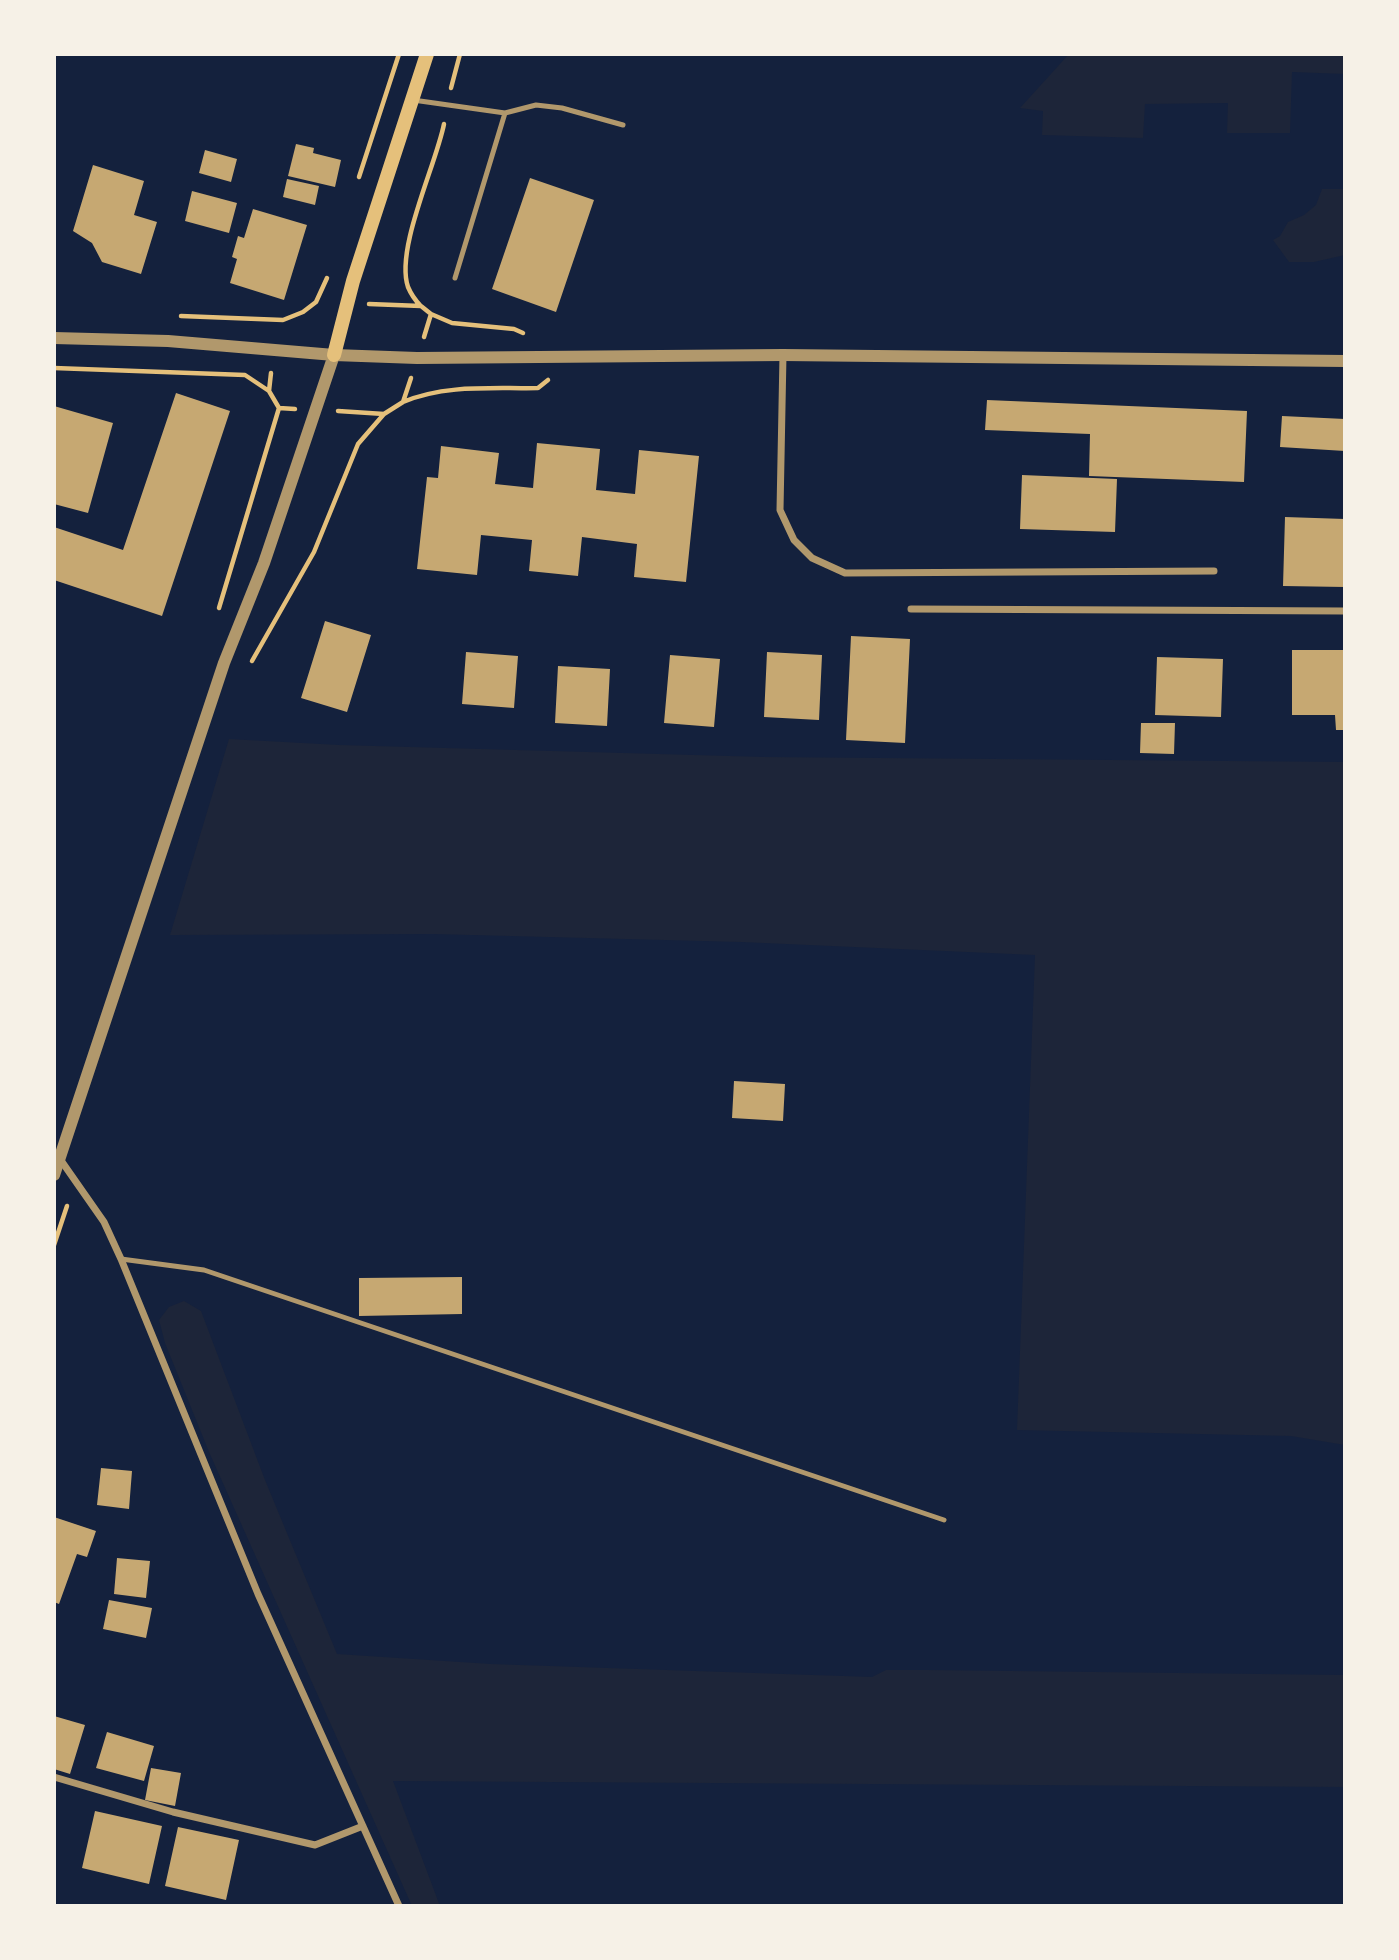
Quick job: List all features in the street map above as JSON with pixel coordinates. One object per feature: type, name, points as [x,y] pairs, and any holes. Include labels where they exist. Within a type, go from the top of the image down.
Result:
[{"type":"main road","points":[[334,355],[353,281],[428,54]]},
{"type":"street","points":[[54,338],[168,341],[334,355],[417,358],[575,359],[783,355],[1345,361]]},
{"type":"street","points":[[54,1175],[224,663],[264,563],[334,355]]},
{"type":"street","points":[[783,355],[780,510],[794,540],[812,558],[845,573],[1214,571]]},
{"type":"street","points":[[911,609],[1345,611]]},
{"type":"street","points":[[60,1158],[104,1222],[121,1259],[258,1594],[399,1906]]},
{"type":"street","points":[[54,1777],[173,1812],[315,1845],[363,1826]]},
{"type":"lane","points":[[413,100],[505,113],[536,105],[562,108],[623,125]]},
{"type":"lane","points":[[455,278],[505,113]]},
{"type":"lane","points":[[121,1259],[204,1270],[944,1520]]},
{"type":"path","points":[[358,181],[399,54]]},
{"type":"path","points":[[427,327],[430,314],[421,306],[408,286],[409,241],[442,131],[460,54]]},
{"type":"path","points":[[281,327],[283,320],[303,312],[316,302],[330,269]]},
{"type":"path","points":[[404,306],[421,306]]},
{"type":"path","points":[[246,672],[314,552],[358,444],[384,414],[420,395],[451,389],[538,388],[575,359]]},
{"type":"path","points":[[54,368],[245,375],[269,391],[279,408],[288,409]]},
{"type":"path","points":[[269,391],[270,380]]},
{"type":"path","points":[[403,402],[408,387]]},
{"type":"path","points":[[363,412],[384,414]]},
{"type":"path","points":[[54,1245],[75,1183]]},
{"type":"shaded area","points":[[1069,54],[1345,54],[1345,74],[1292,72],[1290,133],[1227,133],[1228,103],[1145,104],[1143,138],[1042,135],[1043,111],[1020,108]]},
{"type":"shaded area","points":[[1322,189],[1345,189],[1345,255],[1314,262],[1289,262],[1273,240],[1280,236],[1288,222],[1304,215],[1316,205]]},
{"type":"shaded area","points":[[229,739],[339,745],[765,757],[1345,762],[1345,1445],[1291,1436],[1017,1430],[1035,955],[741,942],[433,934],[170,935]]},
{"type":"shaded area","points":[[184,1301],[201,1311],[265,1480],[337,1654],[491,1664],[872,1677],[886,1670],[1345,1675],[1345,1787],[393,1781],[440,1906],[412,1906],[209,1452],[165,1343],[159,1320],[169,1307]]},
{"type":"building","points":[[296,144],[314,148],[313,153],[341,160],[335,187],[288,176]]},
{"type":"building","points":[[205,150],[237,159],[231,182],[199,173]]},
{"type":"building","points":[[93,165],[144,181],[134,215],[157,222],[141,274],[102,262],[92,243],[73,231]]},
{"type":"building","points":[[530,178],[594,200],[556,312],[492,289]]},
{"type":"building","points":[[287,179],[319,186],[315,205],[283,197]]},
{"type":"building","points":[[192,191],[237,203],[229,233],[185,221]]},
{"type":"building","points":[[253,209],[307,225],[284,300],[230,283],[237,259],[232,257],[238,236],[244,238]]},
{"type":"building","points":[[176,393],[230,411],[162,616],[54,580],[54,527],[123,550]]},
{"type":"building","points":[[987,400],[1247,411],[1244,482],[1089,476],[1090,434],[985,430]]},
{"type":"building","points":[[54,406],[113,423],[88,513],[54,504]]},
{"type":"building","points":[[1282,416],[1345,419],[1345,451],[1280,447]]},
{"type":"building","points":[[537,443],[600,449],[596,490],[635,494],[639,450],[699,456],[686,582],[634,577],[637,544],[582,537],[578,576],[529,571],[532,540],[481,535],[477,575],[417,569],[427,477],[438,478],[441,446],[499,453],[495,484],[533,488]]},
{"type":"building","points":[[1022,475],[1117,479],[1115,532],[1020,529]]},
{"type":"building","points":[[1285,517],[1345,519],[1345,587],[1283,586]]},
{"type":"building","points":[[325,621],[371,635],[347,712],[301,698]]},
{"type":"building","points":[[851,636],[910,639],[905,743],[846,740]]},
{"type":"building","points":[[1292,650],[1345,650],[1345,730],[1336,730],[1335,715],[1292,715]]},
{"type":"building","points":[[466,652],[518,656],[514,708],[462,704]]},
{"type":"building","points":[[767,652],[822,655],[819,720],[764,717]]},
{"type":"building","points":[[670,655],[720,659],[714,727],[664,723]]},
{"type":"building","points":[[1157,657],[1223,659],[1221,717],[1155,715]]},
{"type":"building","points":[[558,666],[610,669],[607,726],[555,723]]},
{"type":"building","points":[[1141,723],[1175,723],[1174,754],[1140,753]]},
{"type":"building","points":[[734,1081],[785,1084],[783,1121],[732,1118]]},
{"type":"building","points":[[462,1277],[462,1314],[359,1316],[359,1278]]},
{"type":"building","points":[[101,1468],[132,1471],[129,1509],[97,1505]]},
{"type":"building","points":[[54,1517],[96,1531],[87,1557],[77,1554],[59,1604],[54,1602]]},
{"type":"building","points":[[117,1558],[150,1561],[146,1598],[114,1594]]},
{"type":"building","points":[[109,1600],[152,1608],[146,1638],[103,1629]]},
{"type":"building","points":[[54,1716],[85,1725],[70,1774],[54,1769]]},
{"type":"building","points":[[107,1732],[154,1746],[144,1781],[96,1768]]},
{"type":"building","points":[[151,1768],[181,1773],[175,1806],[145,1800]]},
{"type":"building","points":[[95,1811],[162,1826],[149,1884],[82,1868]]},
{"type":"building","points":[[178,1827],[239,1840],[226,1900],[165,1886]]}]
